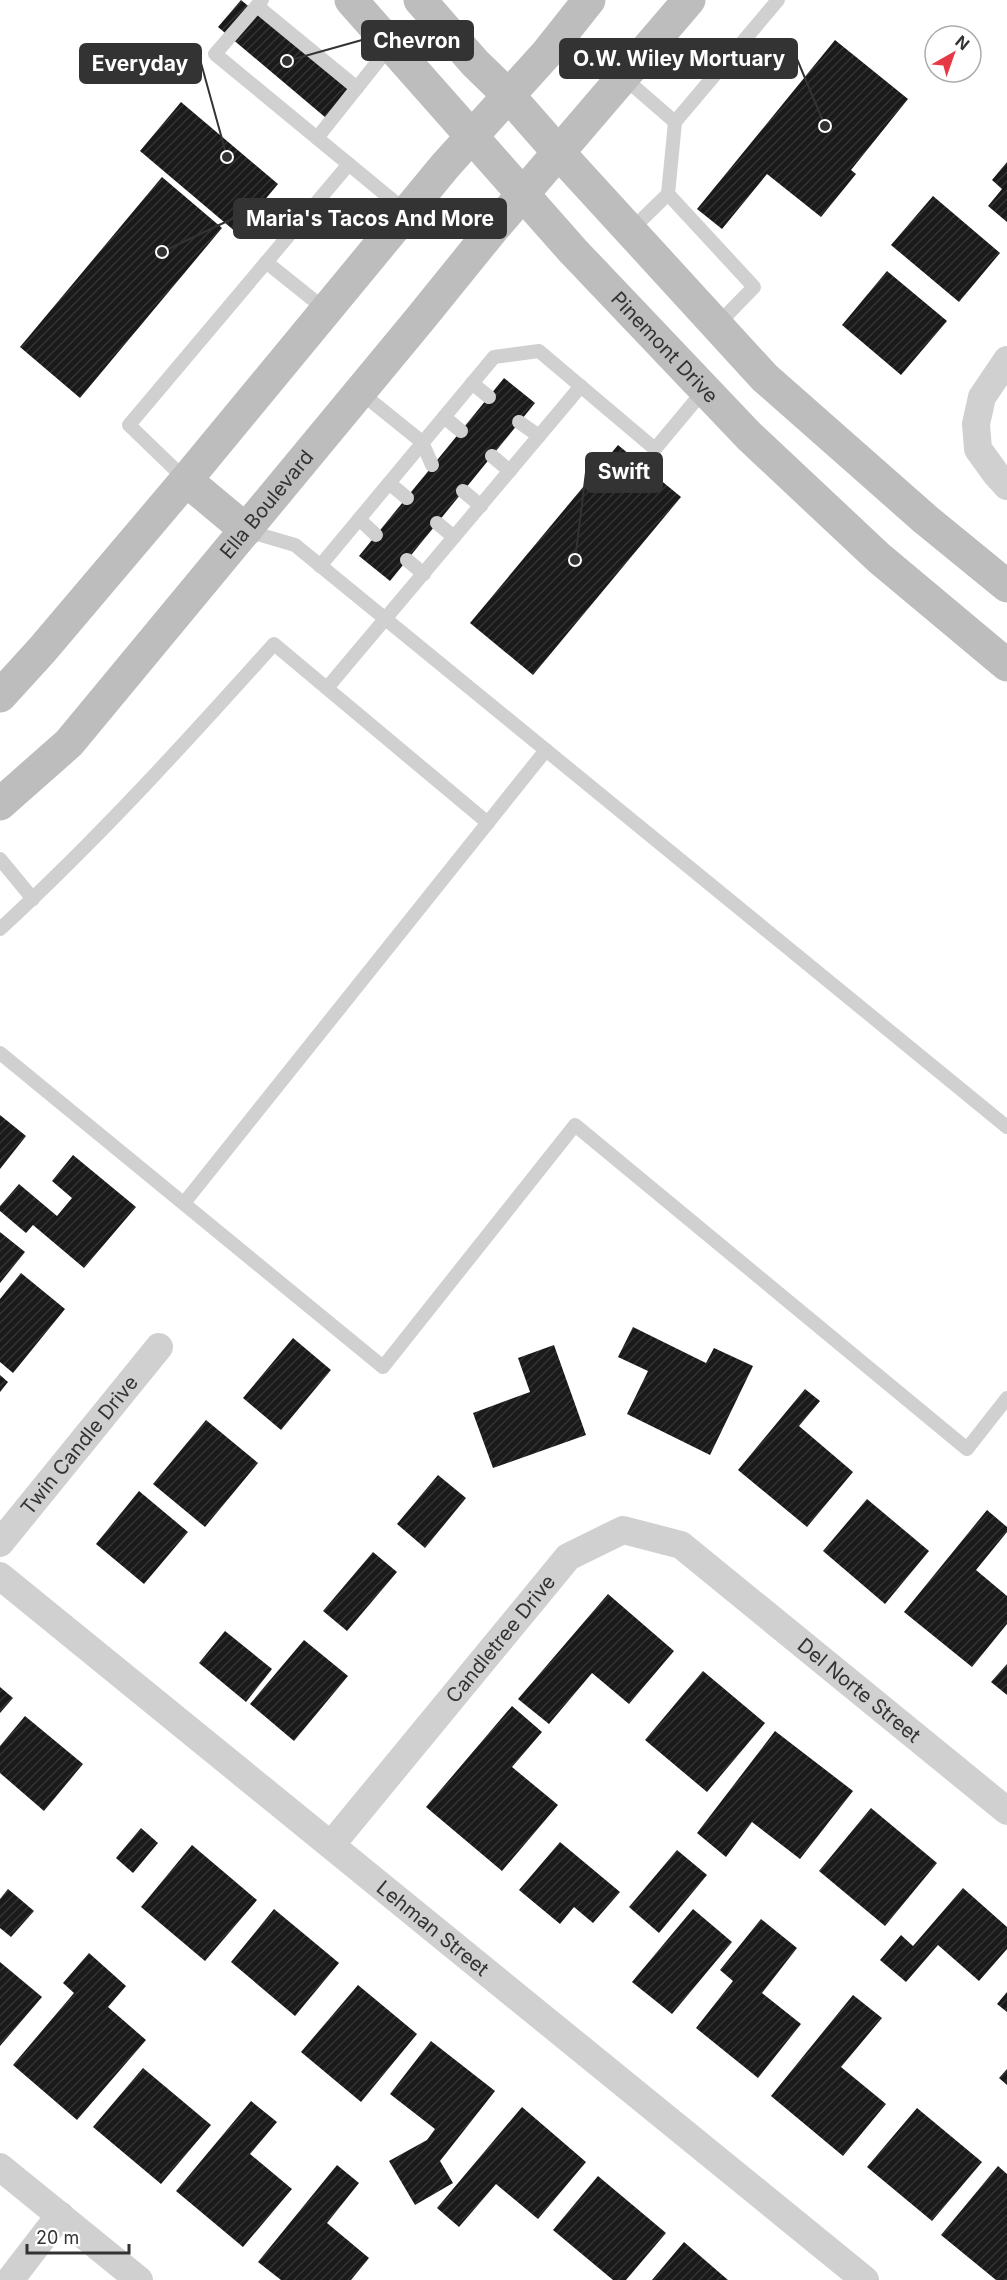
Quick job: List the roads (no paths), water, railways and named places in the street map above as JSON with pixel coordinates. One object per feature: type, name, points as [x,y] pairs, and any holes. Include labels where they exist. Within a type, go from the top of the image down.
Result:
[{"type":"main road","name":"Pinemont Drive","points":[[351,0],[522,195],[749,436],[879,558],[1007,665]]},
{"type":"main road","points":[[420,0],[475,63],[509,96],[765,378],[925,519],[1007,586]]},
{"type":"main road","points":[[0,696],[42,650],[186,480],[472,136],[509,96],[589,0]]},
{"type":"main road","name":"Ella Boulevard","points":[[0,804],[69,743],[473,252],[688,0]]},
{"type":"main road","points":[[186,480],[246,530]]},
{"type":"street","points":[[1007,360],[982,397],[976,424],[978,449],[1007,486]]},
{"type":"street","name":"Twin Candle Drive","points":[[0,1543],[159,1347]]},
{"type":"street","name":"Candletree Drive","points":[[332,1845],[568,1557],[623,1530],[681,1545],[712,1570]]},
{"type":"street","name":"Del Norte Street","points":[[712,1570],[1007,1811]]},
{"type":"street","name":"Lehman Street","points":[[0,1576],[866,2280]]},
{"type":"street","points":[[0,2167],[140,2280]]},
{"type":"street","points":[[10,2280],[60,2215]]},
{"type":"lane","points":[[630,231],[668,194],[675,122],[778,0]]},
{"type":"lane","points":[[357,88],[259,3],[215,54],[408,213]]},
{"type":"lane","points":[[317,138],[391,45]]},
{"type":"lane","points":[[623,77],[675,122]]},
{"type":"lane","points":[[186,480],[129,425],[349,164]]},
{"type":"lane","points":[[668,194],[754,287],[717,325]]},
{"type":"lane","points":[[266,262],[327,312]]},
{"type":"lane","points":[[320,566],[494,357],[539,351],[655,448],[705,389]]},
{"type":"lane","points":[[472,383],[489,396]]},
{"type":"lane","points":[[327,688],[581,386]]},
{"type":"lane","points":[[360,392],[422,442],[432,465]]},
{"type":"lane","points":[[444,417],[461,430]]},
{"type":"lane","points":[[519,422],[539,436]]},
{"type":"lane","points":[[492,456],[510,471]]},
{"type":"lane","points":[[389,483],[407,498]]},
{"type":"lane","points":[[463,491],[481,506]]},
{"type":"lane","points":[[359,519],[376,535]]},
{"type":"lane","points":[[437,523],[454,537]]},
{"type":"lane","points":[[246,530],[295,545],[1007,1127]]},
{"type":"lane","points":[[407,560],[424,574]]},
{"type":"lane","points":[[0,929],[33,899],[148,782],[274,644],[488,824]]},
{"type":"lane","points":[[184,1203],[546,750]]},
{"type":"lane","points":[[0,859],[33,899]]},
{"type":"lane","points":[[0,1053],[383,1367],[575,1125],[967,1449],[1007,1398]]},
{"type":"place","name":"Chevron","points":[[287,61]]},
{"type":"place","name":"O.W. Wiley Mortuary","points":[[825,126]]},
{"type":"place","name":"Everyday","points":[[227,157]]},
{"type":"place","name":"Maria's Tacos And More","points":[[162,252]]},
{"type":"place","name":"Swift","points":[[575,560]]}]
